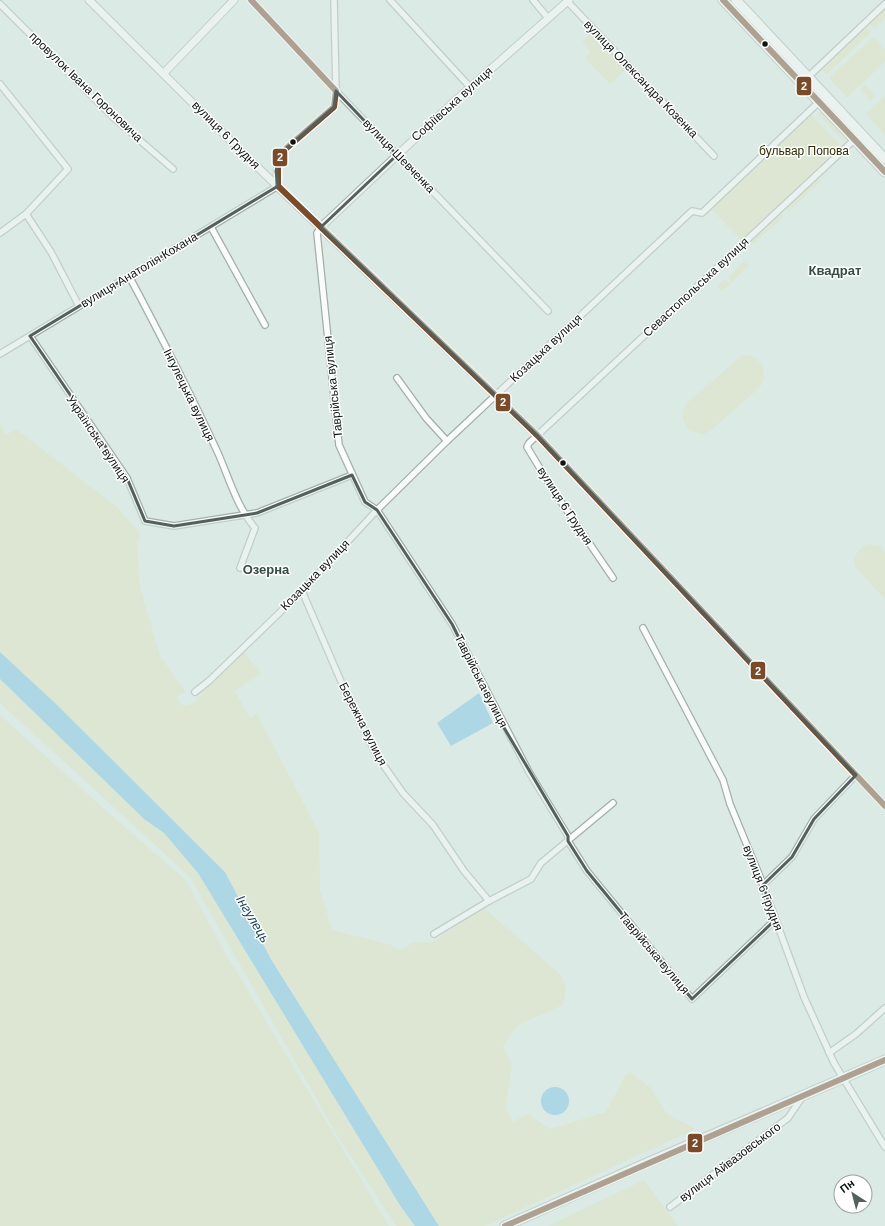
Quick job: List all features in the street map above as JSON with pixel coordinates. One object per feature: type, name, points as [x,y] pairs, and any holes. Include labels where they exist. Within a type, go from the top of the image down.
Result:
[{"type":"main road","points":[[723,0],[854,140],[885,159]]},
{"type":"main road","points":[[736,0],[826,96],[870,150],[885,172]]},
{"type":"main road","points":[[819,102],[826,96]]},
{"type":"main road","points":[[505,1226],[885,1060]]},
{"type":"street","name":"вулиця 6 Грудня","points":[[89,0],[278,186],[497,394],[885,806]]},
{"type":"street","points":[[164,73],[234,0]]},
{"type":"street","name":"вулиця Шевченка","points":[[251,0],[397,155],[548,311]]},
{"type":"street","points":[[278,186],[276,171],[278,161],[282,153],[334,107],[336,91],[334,0]]},
{"type":"street","points":[[390,0],[470,87]]},
{"type":"street","points":[[532,0],[548,18]]},
{"type":"street","name":"Софіївська вулиця","points":[[321,227],[470,87],[568,1]]},
{"type":"street","name":"вулиця Олександра Козенка","points":[[568,1],[714,156]]},
{"type":"street","name":"провулок Івана Гороновича","points":[[0,4],[114,118],[173,169]]},
{"type":"street","points":[[808,76],[885,4]]},
{"type":"street","points":[[0,84],[68,169],[26,214],[0,233]]},
{"type":"street","name":"Козацька вулиця","points":[[195,692],[209,681],[302,591],[377,510],[447,441],[692,211],[702,213],[819,102]]},
{"type":"street","name":"Севастопольська вулиця","points":[[537,435],[854,140]]},
{"type":"street","name":"вулиця Анатолія Кохана","points":[[0,354],[278,186]]},
{"type":"street","points":[[26,214],[51,252],[79,306]]},
{"type":"street","points":[[211,227],[265,325]]},
{"type":"street","name":"Таврійська вулиця","points":[[321,227],[317,233],[339,445],[365,502],[377,510],[452,624],[503,726],[568,836],[568,841],[587,871],[692,998],[775,920]]},
{"type":"street","name":"Інгулецька вулиця","points":[[129,276],[218,453],[244,515]]},
{"type":"street","name":"Українська вулиця","points":[[30,336],[127,478],[144,521],[174,526],[257,513],[352,475]]},
{"type":"street","points":[[397,378],[426,418],[447,441]]},
{"type":"street","name":"вулиця 6 Грудня","points":[[537,435],[529,443],[528,447],[553,490],[613,578]]},
{"type":"street","points":[[240,568],[256,528],[244,515]]},
{"type":"street","name":"Бережна вулиця","points":[[302,591],[346,694],[377,756],[404,793],[433,825],[464,871],[489,901]]},
{"type":"street","name":"вулиця 6 Грудня","points":[[643,628],[723,780],[730,804],[763,885],[804,997],[829,1053],[842,1079],[885,1147]]},
{"type":"street","points":[[763,885],[792,857],[814,819],[856,775]]},
{"type":"street","points":[[434,934],[489,901],[531,880],[541,863],[613,803]]},
{"type":"street","points":[[829,1053],[856,1034],[885,1008]]},
{"type":"street","name":"вулиця Айвазовського","points":[[670,1207],[788,1118],[803,1096]]},
{"type":"highlighted area","points":[[336,91],[397,155],[321,227],[537,435],[856,775],[814,819],[792,857],[763,885],[775,920],[692,999],[587,871],[568,841],[568,836],[503,726],[452,624],[377,510],[365,502],[352,475],[257,513],[174,526],[145,521],[127,478],[30,336],[278,186],[276,171],[281,153],[334,107]]},
{"type":"green space","points":[[885,8],[885,19],[874,29],[869,23]]},
{"type":"green space","points":[[866,27],[871,32],[826,75],[821,69]]},
{"type":"green space","points":[[592,33],[626,69],[610,84],[585,58],[591,52],[582,42]]},
{"type":"green space","points":[[873,37],[885,49],[885,62],[847,97],[829,78]]},
{"type":"green space","points":[[865,84],[876,96],[871,101],[860,89]]},
{"type":"green space","points":[[885,96],[885,135],[866,114]]},
{"type":"green space","points":[[818,112],[822,112],[845,138],[845,141],[843,141],[818,114]]},
{"type":"green space","name":"бульвар Попова","points":[[811,114],[842,147],[741,240],[711,209]]},
{"type":"green space","points":[[818,179],[820,181],[818,184],[789,211],[785,209]]},
{"type":"green space","points":[[781,213],[783,216],[781,219],[752,245],[748,244]]},
{"type":"green space","points":[[744,261],[749,266],[732,282],[728,277]]},
{"type":"green space","points":[[725,279],[730,284],[722,291],[717,286]]},
{"type":"green space","points":[[747,355],[754,357],[763,366],[764,379],[760,387],[710,431],[704,434],[690,431],[685,425],[683,418],[683,412],[686,404],[741,356]]},
{"type":"green space","points":[[0,425],[6,435],[16,429],[117,507],[140,534],[137,542],[140,587],[160,656],[185,691],[177,697],[181,704],[187,706],[195,702],[199,693],[217,678],[243,651],[261,673],[235,691],[250,718],[257,714],[319,833],[320,890],[332,930],[392,945],[400,950],[412,943],[433,942],[483,907],[561,975],[566,986],[563,1005],[518,1025],[503,1046],[512,1065],[506,1108],[513,1122],[528,1114],[550,1129],[606,1112],[625,1076],[629,1072],[650,1087],[667,1114],[695,1129],[485,1226],[439,1226],[272,961],[225,872],[54,702],[0,652]]},
{"type":"green space","points":[[868,544],[880,546],[885,552],[885,599],[856,568],[854,560],[856,554],[861,548]]},
{"type":"green space","points":[[0,679],[144,819],[164,833],[198,873],[401,1207],[415,1226],[396,1226],[337,1135],[190,877],[0,703]]},
{"type":"green space","points":[[0,715],[103,808],[186,880],[220,944],[389,1226],[0,1226]]},
{"type":"green space","points":[[644,1180],[678,1226],[548,1226]]},
{"type":"water","points":[[0,652],[54,702],[225,872],[272,961],[439,1226],[415,1226],[401,1207],[198,873],[164,833],[144,819],[0,679]]},
{"type":"water","points":[[479,693],[493,723],[451,746],[437,723]]},
{"type":"water","points":[[555,1087],[561,1088],[565,1091],[568,1095],[568,1107],[565,1111],[561,1114],[555,1115],[549,1114],[545,1111],[542,1107],[541,1101],[542,1095],[545,1091],[549,1088]]},
{"type":"transit line","name":"2","points":[[251,0],[336,91],[334,107],[281,153],[278,166],[278,186],[537,435],[885,806]]},
{"type":"transit line","name":"2","points":[[723,0],[885,172]]},
{"type":"transit line","name":"2","points":[[505,1226],[885,1060]]},
{"type":"district","name":"Квадрат","points":[[835,270]]},
{"type":"district","name":"Озерна","points":[[266,569]]},
{"type":"water label","name":"Інгулець","points":[[253,919]]}]
